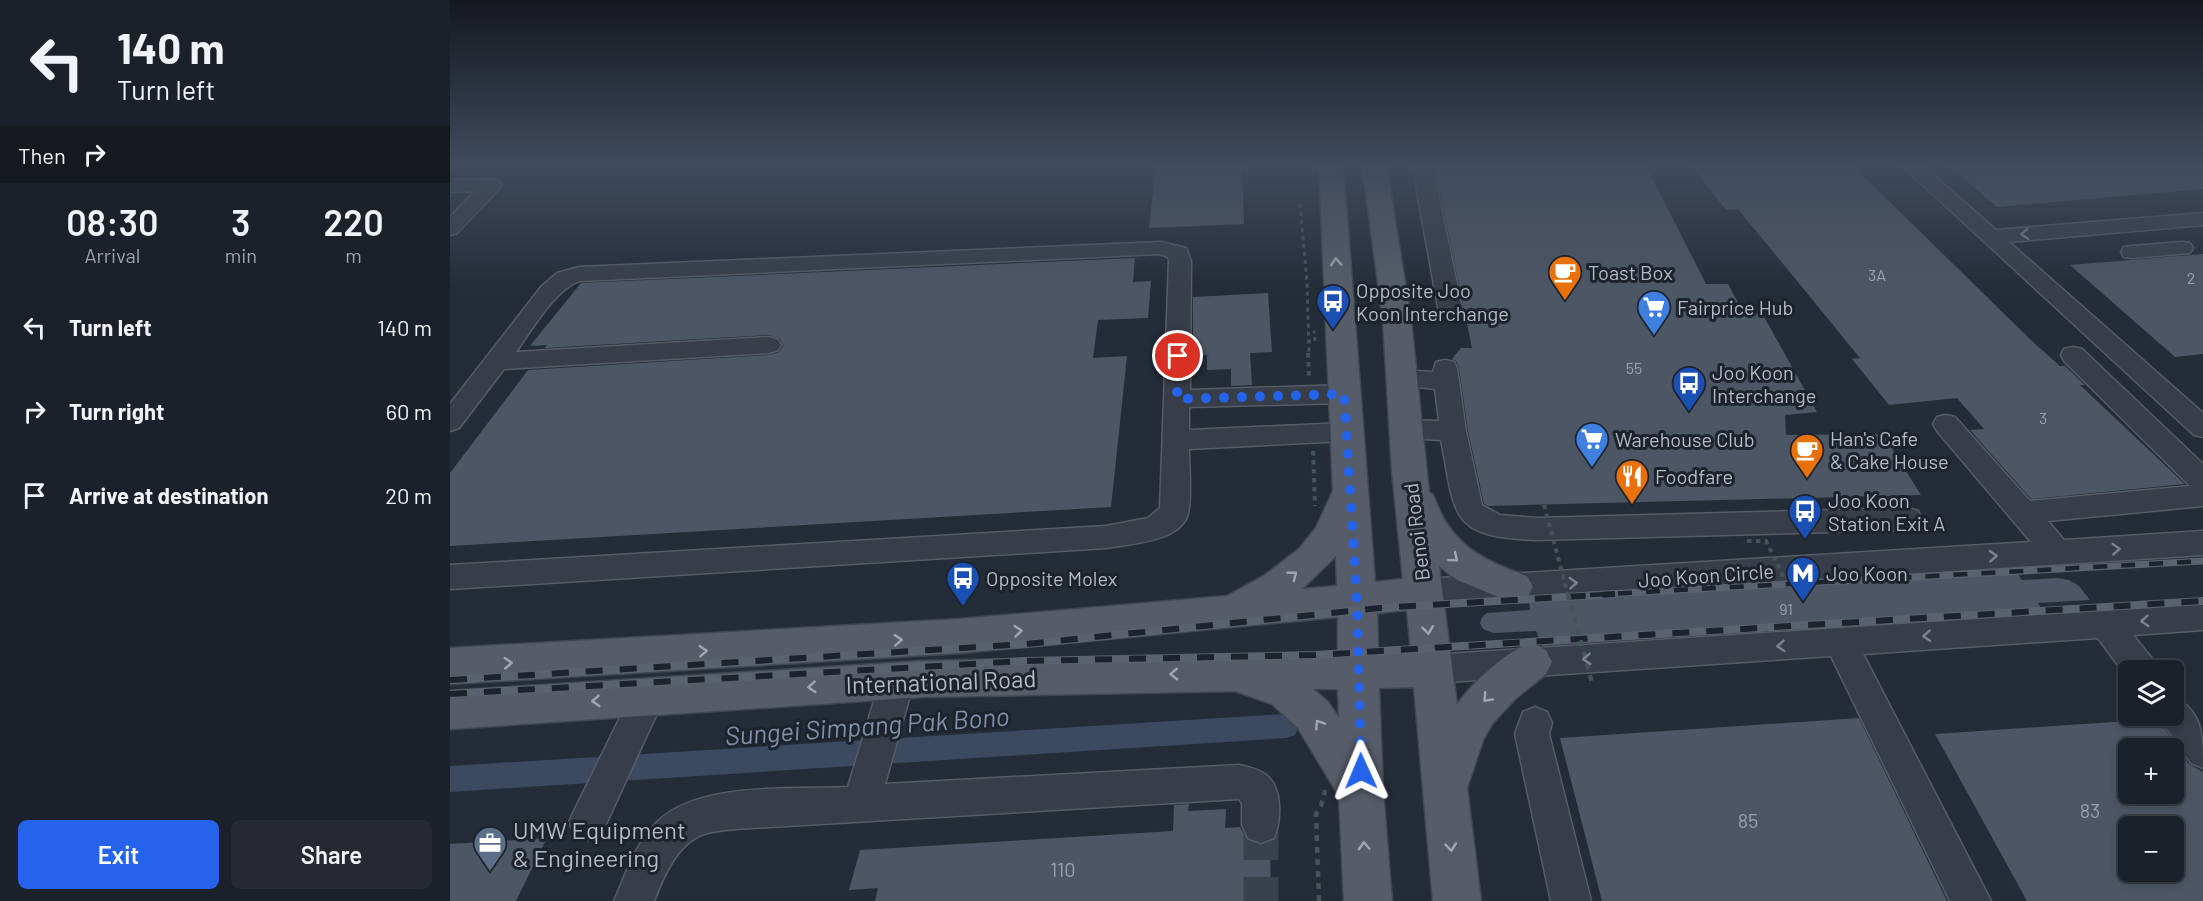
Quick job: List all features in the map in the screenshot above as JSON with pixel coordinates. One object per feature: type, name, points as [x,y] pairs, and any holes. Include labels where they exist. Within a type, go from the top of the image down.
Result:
[{"type":"main road","points":[[1333,206],[1357,600],[1359,670],[1343,786]]},
{"type":"main road","name":"Benoi Road","points":[[1380,206],[1397,320],[1409,471],[1433,669],[1457,901]]},
{"type":"main road","points":[[1409,471],[1413,476],[1423,517],[1448,555],[1467,569],[1514,587]]},
{"type":"main road","points":[[1180,615],[1242,604],[1273,590],[1304,566],[1329,538],[1350,491]]},
{"type":"main road","name":"International Road","points":[[450,666],[960,636],[1424,592]]},
{"type":"main road","points":[[1446,793],[1458,744],[1476,709],[1502,682],[1532,662]]},
{"type":"main road","name":"International Road","points":[[450,710],[639,713],[1233,672],[1433,669]]},
{"type":"main road","points":[[1233,672],[1286,691],[1313,715],[1343,786],[1368,901]]},
{"type":"street","points":[[450,229],[473,206]]},
{"type":"street","points":[[1430,206],[1451,313]]},
{"type":"street","points":[[1957,206],[2203,428]]},
{"type":"street","points":[[1992,237],[2203,219]]},
{"type":"street","points":[[450,422],[556,284],[565,278],[579,274],[1161,248],[1178,253],[1180,261],[1173,515],[1156,528],[1106,537],[450,577]]},
{"type":"street","points":[[2132,252],[2182,248]]},
{"type":"street","points":[[497,361],[770,345]]},
{"type":"street","points":[[2073,355],[2203,481]]},
{"type":"street","points":[[1401,378],[1446,374],[1453,431],[1469,510],[1476,518],[1497,527],[1537,529],[1908,519]]},
{"type":"street","points":[[1177,399],[1344,394]]},
{"type":"street","points":[[1946,424],[2058,553]]},
{"type":"street","points":[[1406,429],[1453,431]]},
{"type":"street","points":[[1176,440],[1346,432]]},
{"type":"street","points":[[2023,513],[2203,495]]},
{"type":"street","name":"Joo Koon Circle","points":[[1424,592],[2203,543]]},
{"type":"street","points":[[1433,669],[2203,617]]},
{"type":"street","points":[[2106,624],[2133,660]]},
{"type":"street","points":[[1840,642],[1971,901]]},
{"type":"street","points":[[861,802],[893,695]]},
{"type":"street","points":[[589,821],[639,713]]},
{"type":"street","points":[[1534,723],[1532,734],[1571,901]]},
{"type":"street","points":[[2184,726],[2203,751]]},
{"type":"street","points":[[634,901],[649,866],[674,830],[705,815],[861,802],[1239,782],[1250,784],[1257,789],[1260,797],[1261,825]]},
{"type":"path","points":[[1307,341],[1315,341],[1314,331]]},
{"type":"path","points":[[1544,505],[1592,683]]},
{"type":"path","points":[[1748,541],[1766,541],[1784,578]]},
{"type":"path","points":[[1319,901],[1316,814],[1325,796],[1343,786]]},
{"type":"building","points":[[1151,206],[1243,206],[1244,224],[1149,228]]},
{"type":"building","name":"Fairprice Hub","points":[[1443,206],[1666,206],[1706,284],[1728,284],[1744,314],[1762,313],[1817,412],[1785,415],[1786,435],[1883,434],[1921,495],[1488,506],[1484,504],[1468,431],[1459,368],[1456,361],[1452,359],[1461,348],[1472,348]]},
{"type":"building","points":[[1723,206],[1894,206],[2033,342],[2060,366],[2065,366],[2085,385],[2080,385],[2185,484],[2031,499],[1970,430],[1984,429],[1957,398],[1889,405],[1852,359],[1860,358],[1738,209],[1726,210]]},
{"type":"building","points":[[2203,254],[2203,354],[2175,357],[2070,265]]},
{"type":"building","points":[[1135,258],[1133,282],[1151,281],[1148,318],[1098,320],[1093,358],[1127,356],[1111,507],[450,546],[450,473],[528,370],[769,355],[779,352],[783,346],[780,339],[769,335],[545,348],[547,345],[530,346],[581,283]]},
{"type":"building","points":[[1268,293],[1272,352],[1250,353],[1252,385],[1231,386],[1231,369],[1207,370],[1207,355],[1193,356],[1193,297]]},
{"type":"building","points":[[2014,569],[2022,580],[2058,578],[2069,580],[2079,586],[2090,600],[2038,603],[2044,612],[1542,646],[1536,631],[1493,633],[1483,629],[1480,623],[1482,617],[1487,613],[1530,610],[1529,601]]},
{"type":"building","points":[[1859,718],[1947,901],[1602,901],[1560,738]]},
{"type":"building","points":[[2118,722],[2118,726],[2163,726],[2171,738],[2118,738],[2118,804],[2184,804],[2184,757],[2189,764],[2203,772],[2203,901],[2027,901],[1935,734]]},
{"type":"building","points":[[1189,804],[1188,811],[1226,809],[1225,828],[1240,827],[1247,840],[1260,845],[1270,842],[1271,901],[875,901],[878,888],[849,890],[860,850],[1173,831],[1174,805]]},
{"type":"building","name":"UMW Equipment & Engineering","points":[[547,838],[516,901],[450,901],[450,844]]},
{"type":"waterway","name":"Sungei Simpang Pak Bono","points":[[450,779],[1286,726]]},
{"type":"tunnel","points":[[1261,825],[1261,901]]},
{"type":"railway","points":[[1590,595],[2203,561]]},
{"type":"railway","points":[[450,680],[1026,644],[1380,608],[1615,594]]},
{"type":"railway","points":[[450,694],[1024,661],[1315,655],[2203,601]]},
{"type":"place","name":"Toast Box","points":[[1565,301]]},
{"type":"place","name":"Opposite Joo Koon Interchange","points":[[1333,330]]},
{"type":"place","name":"Fairprice Hub","points":[[1654,336]]},
{"type":"place","name":"Joo Koon Interchange","points":[[1689,412]]},
{"type":"place","name":"Warehouse Club","points":[[1592,468]]},
{"type":"place","name":"Han's Cafe & Cake House","points":[[1807,479]]},
{"type":"place","name":"Foodfare","points":[[1632,505]]},
{"type":"place","name":"Joo Koon Station Exit A","points":[[1805,540]]},
{"type":"place","name":"Joo Koon","points":[[1803,602]]},
{"type":"place","name":"Opposite Molex","points":[[963,607]]},
{"type":"place","name":"UMW Equipment & Engineering","points":[[490,872]]},
{"type":"route","points":[[1178,356],[1177,399],[1344,394],[1357,600],[1361,771]]}]
